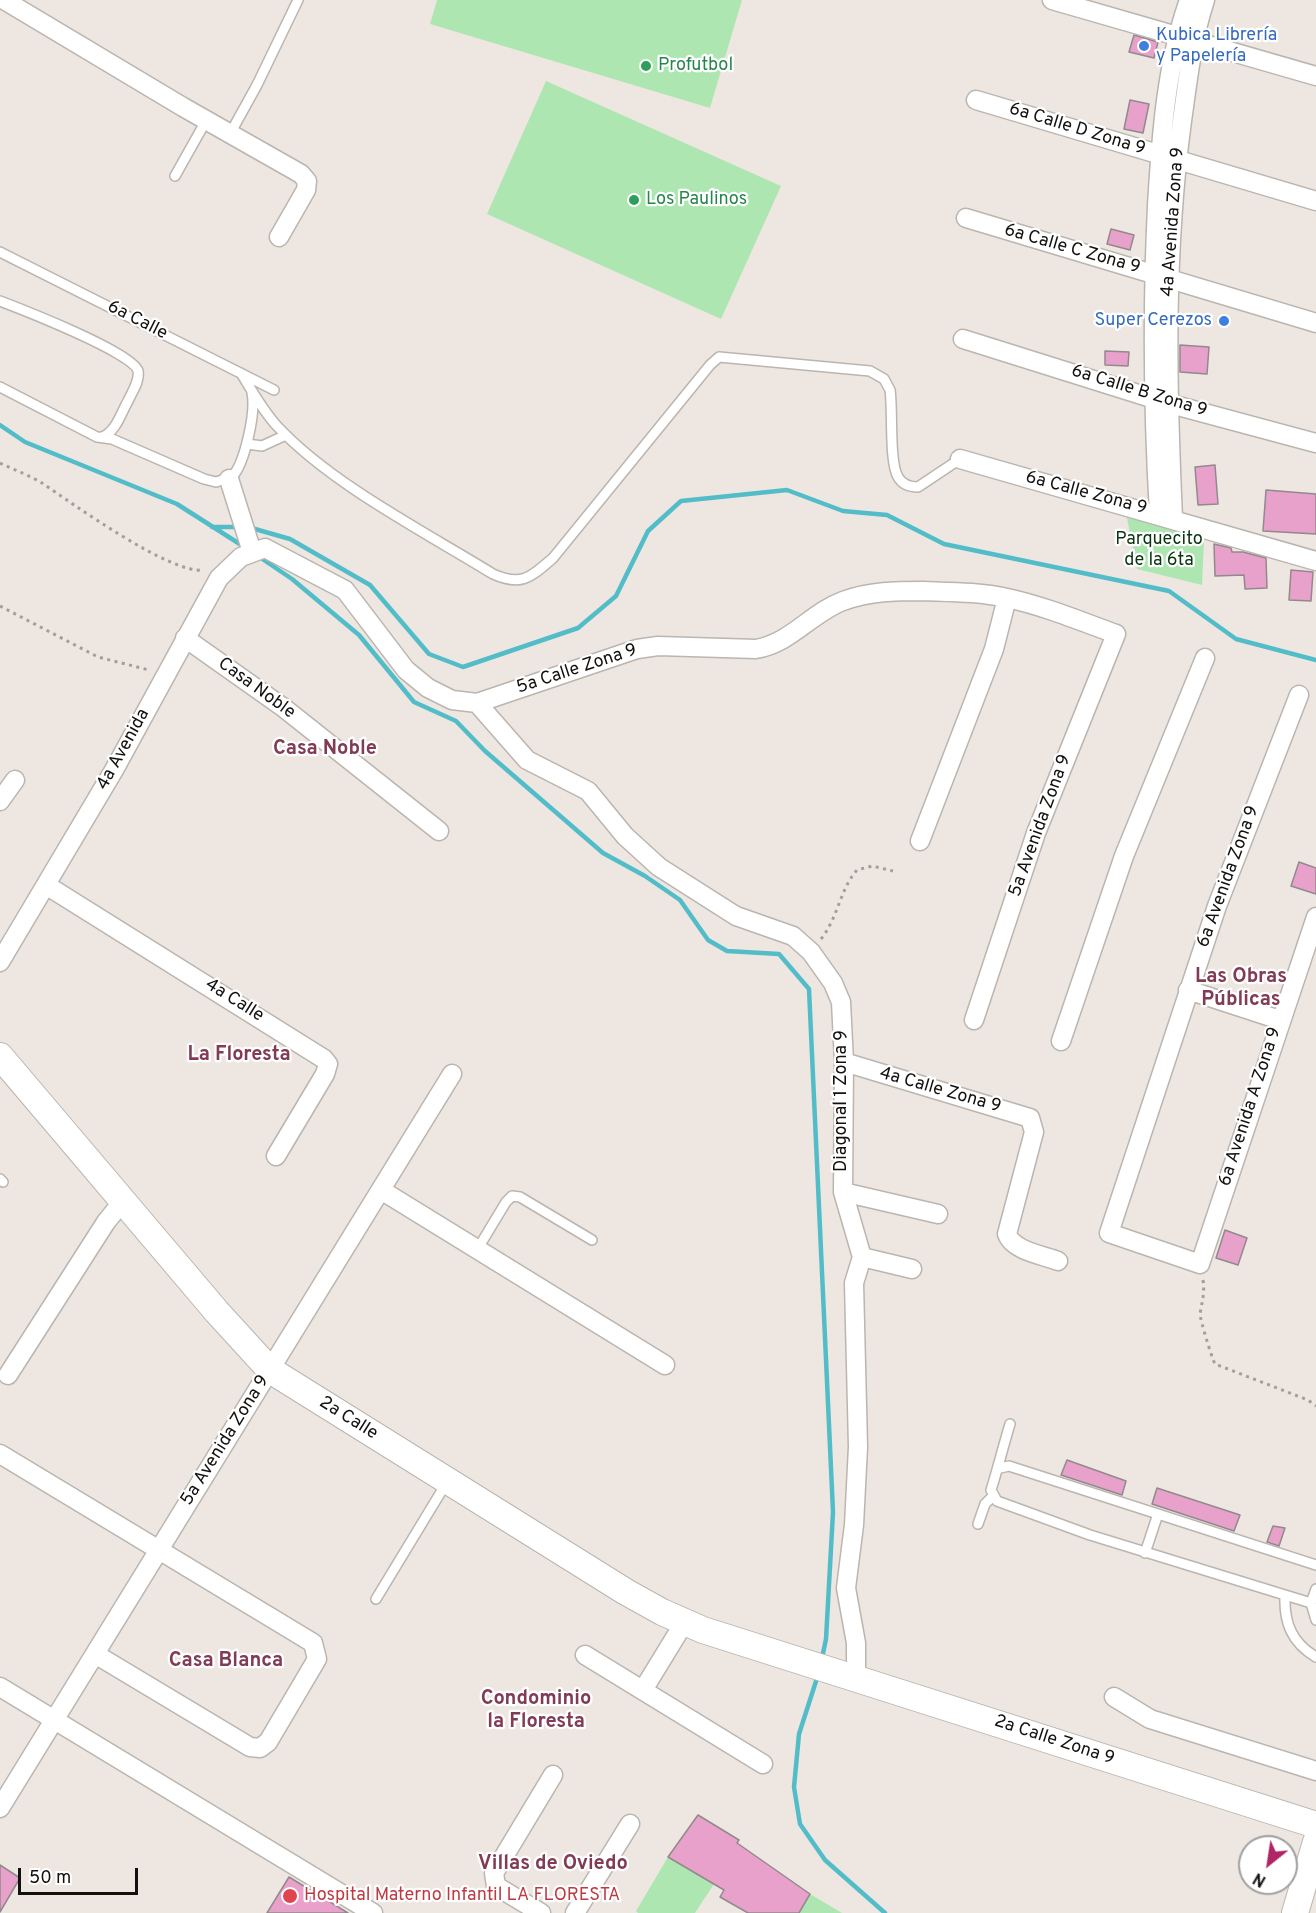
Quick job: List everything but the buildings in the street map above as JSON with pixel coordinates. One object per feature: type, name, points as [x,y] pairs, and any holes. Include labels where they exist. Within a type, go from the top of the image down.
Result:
[{"type":"street","points":[[4,0],[301,174],[307,181],[306,190],[279,237]]},
{"type":"street","points":[[1052,0],[1316,76]]},
{"type":"street","name":"4a Avenida Zona 9","points":[[1166,516],[1160,399],[1161,277],[1168,157],[1189,0]]},
{"type":"street","name":"4a Avenida Zona 9","points":[[1184,38],[1205,0]]},
{"type":"street","name":"6a Calle D Zona 9","points":[[976,100],[1316,201]]},
{"type":"street","name":"6a Calle C Zona 9","points":[[966,218],[1316,324]]},
{"type":"street","name":"6a Calle B Zona 9","points":[[963,339],[1160,399],[1316,443]]},
{"type":"street","name":"6a Calle Zona 9","points":[[960,459],[1166,516],[1316,561]]},
{"type":"street","points":[[229,479],[245,556]]},
{"type":"street","name":"5a Calle Zona 9","points":[[245,556],[271,550],[345,590],[397,659],[417,679],[452,700],[477,703],[637,649],[658,646],[756,649],[768,647],[792,635],[825,609],[873,592],[964,592],[1007,598],[1116,634]]},
{"type":"street","name":"4a Avenida","points":[[0,962],[114,770],[219,578],[245,556]]},
{"type":"street","points":[[920,841],[994,649],[1007,598]]},
{"type":"street","name":"5a Avenida Zona 9","points":[[974,1020],[1040,823],[1116,634]]},
{"type":"street","name":"Casa Noble","points":[[185,638],[284,708],[439,831]]},
{"type":"street","points":[[1061,1041],[1124,856],[1205,658]]},
{"type":"street","name":"6a Avenida Zona 9","points":[[1200,1264],[1109,1233],[1224,886],[1299,695]]},
{"type":"street","name":"Diagonal 1 Zona 9","points":[[477,703],[527,760],[588,791],[631,842],[659,867],[736,916],[793,936],[811,952],[838,993],[844,1062],[843,1192],[862,1257]]},
{"type":"street","points":[[0,801],[15,780]]},
{"type":"street","name":"4a Calle","points":[[46,885],[324,1059],[328,1064],[325,1074],[276,1156]]},
{"type":"street","name":"6a Avenida A Zona 9","points":[[1200,1264],[1316,917]]},
{"type":"street","points":[[1188,990],[1280,1020]]},
{"type":"street","name":"2a Calle","points":[[0,1056],[217,1312],[270,1370],[626,1592],[684,1623],[792,1659]]},
{"type":"street","name":"4a Calle Zona 9","points":[[844,1062],[1026,1116],[1034,1122],[1034,1132],[1007,1234],[1016,1246],[1058,1261]]},
{"type":"street","name":"5a Avenida Zona 9","points":[[0,1809],[452,1074]]},
{"type":"street","points":[[381,1190],[665,1365]]},
{"type":"street","points":[[843,1192],[938,1214]]},
{"type":"street","points":[[8,1375],[106,1222],[123,1201]]},
{"type":"street","points":[[852,1676],[856,1643],[846,1588],[854,1525],[858,1447],[854,1283],[862,1257],[912,1269]]},
{"type":"street","points":[[0,1454],[313,1643],[317,1650],[317,1659],[268,1743],[260,1748],[250,1747],[95,1654]]},
{"type":"street","points":[[643,1690],[684,1623]]},
{"type":"street","points":[[585,1655],[763,1764]]},
{"type":"street","name":"2a Calle Zona 9","points":[[792,1659],[852,1676],[1316,1826]]},
{"type":"street","points":[[0,1687],[373,1913]]},
{"type":"street","points":[[1114,1697],[1150,1719],[1316,1771]]},
{"type":"street","points":[[532,1911],[496,1886],[494,1874],[553,1775]]},
{"type":"street","points":[[575,1913],[630,1824]]},
{"type":"street","points":[[1295,1913],[1316,1842]]},
{"type":"lane","points":[[231,132],[257,85],[298,0]]},
{"type":"lane","points":[[175,176],[207,119]]},
{"type":"lane","name":"6a Calle","points":[[0,252],[273,390]]},
{"type":"lane","points":[[0,301],[85,337],[128,359],[136,366],[138,375],[135,387],[114,428],[102,438]]},
{"type":"lane","points":[[241,374],[276,426],[302,450],[352,486],[493,574],[514,581],[538,571],[553,558],[710,365],[719,357],[870,371],[884,379],[890,390],[895,466],[899,479],[910,486],[918,487],[960,459]]},
{"type":"lane","points":[[0,387],[102,438],[216,482],[229,479],[239,470],[253,413],[250,388]]},
{"type":"lane","points":[[247,444],[262,446],[286,435]]},
{"type":"lane","points":[[477,1251],[506,1202],[512,1196],[520,1197],[592,1240]]},
{"type":"lane","points":[[1010,1424],[999,1459],[1000,1468],[991,1490],[998,1501],[1080,1532],[1311,1603]]},
{"type":"lane","points":[[1000,1468],[1009,1466],[1316,1565]]},
{"type":"lane","points":[[376,1599],[448,1480]]},
{"type":"lane","points":[[978,1524],[985,1504],[993,1496]]},
{"type":"lane","points":[[1145,1553],[1158,1514]]},
{"type":"lane","points":[[1316,1589],[1311,1603],[1316,1620]]},
{"type":"lane","points":[[1285,1596],[1287,1624],[1292,1636],[1300,1646],[1316,1657]]},
{"type":"path","points":[[0,463],[40,482],[86,515],[179,566],[200,571],[245,556]]},
{"type":"path","points":[[0,606],[98,657],[165,676]]},
{"type":"path","points":[[811,952],[834,921],[850,880],[857,870],[872,866],[893,871]]},
{"type":"path","points":[[1200,1264],[1204,1288],[1201,1318],[1210,1356],[1215,1364],[1308,1400],[1316,1406]]},
{"type":"green space","name":"Profutbol","points":[[437,0],[742,0],[710,108],[430,24]]},
{"type":"green space","name":"Los Paulinos","points":[[546,81],[781,186],[721,319],[487,214]]},
{"type":"green space","name":"Parquecito de la 6ta","points":[[1126,513],[1204,541],[1202,585],[1137,569]]},
{"type":"green space","points":[[668,1857],[714,1884],[695,1913],[638,1913],[636,1911]]},
{"type":"green space","points":[[810,1894],[842,1913],[799,1913]]},
{"type":"waterway","points":[[0,425],[25,442],[177,504],[246,548]]},
{"type":"waterway","points":[[248,527],[290,539],[370,585],[429,654],[463,667],[578,628],[616,596],[648,531],[681,501],[787,490],[843,511],[887,515],[944,544],[1169,591],[1236,639],[1316,660]]},
{"type":"waterway","points":[[212,527],[240,527]]},
{"type":"waterway","points":[[258,556],[292,579],[359,635],[414,702],[456,721],[485,751],[603,853],[645,876],[680,900],[708,940],[727,951],[779,954],[809,989],[833,1512],[826,1639],[822,1658]]},
{"type":"waterway","points":[[818,1675],[799,1734],[794,1787],[800,1824],[825,1860],[885,1913]]},
{"type":"place","name":"Kubica Librería y Papelería","points":[[1144,46]]},
{"type":"place","name":"Profutbol","points":[[646,66]]},
{"type":"place","name":"Los Paulinos","points":[[634,200]]},
{"type":"place","name":"Super Cerezos","points":[[1224,321]]},
{"type":"place","name":"Hospital Materno Infantil LA FLORESTA","points":[[290,1896]]},
{"type":"district","name":"Casa Noble","points":[[325,750]]},
{"type":"district","name":"Las Obras Públicas","points":[[1241,990]]},
{"type":"district","name":"La Floresta","points":[[239,1056]]},
{"type":"district","name":"Casa Blanca","points":[[226,1662]]},
{"type":"district","name":"Condominio la Floresta","points":[[536,1712]]},
{"type":"district","name":"Villas de Oviedo","points":[[553,1865]]}]
